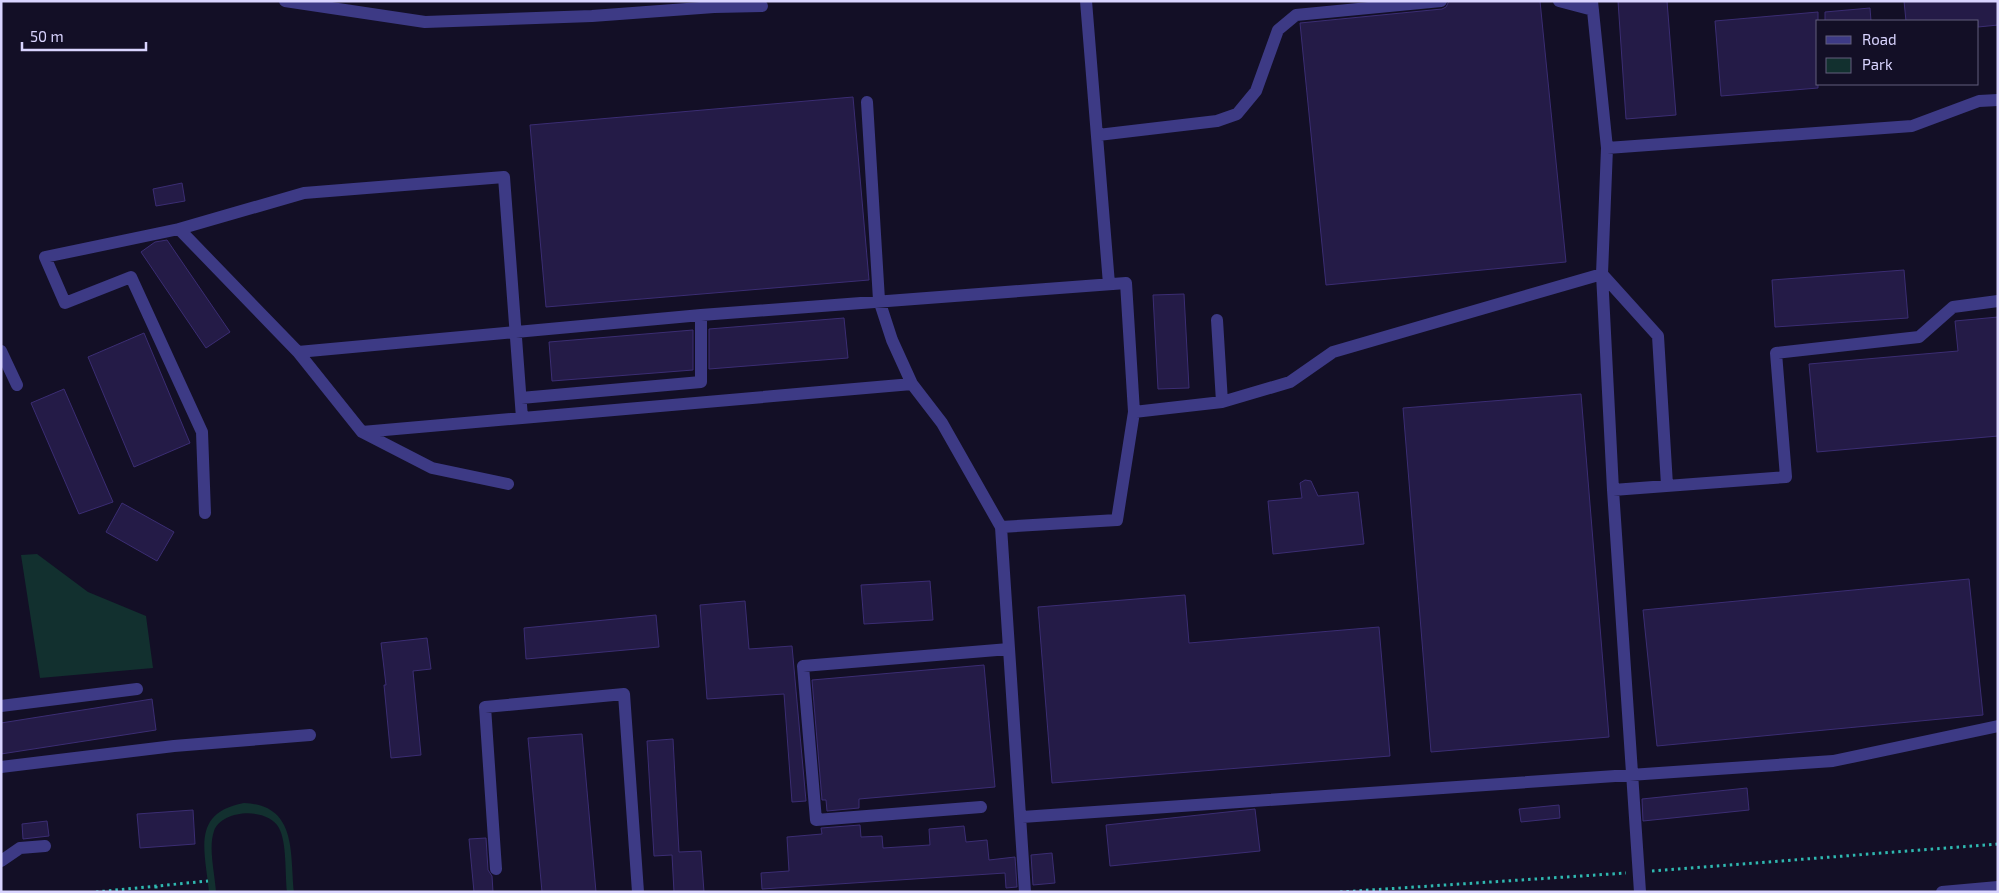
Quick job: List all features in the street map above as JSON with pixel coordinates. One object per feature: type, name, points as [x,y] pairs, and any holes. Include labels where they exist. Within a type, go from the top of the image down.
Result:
[{"type":"street","points":[[285,1],[426,22],[592,16],[716,4],[762,6]]},
{"type":"street","points":[[1086,1],[1109,284]]},
{"type":"street","points":[[1098,135],[1217,121],[1237,114],[1256,91],[1278,30],[1296,15],[1441,1]]},
{"type":"street","points":[[1559,1],[1592,6],[1607,148],[1602,274],[1613,490],[1640,892]]},
{"type":"street","points":[[1607,148],[1912,126],[1979,101],[1998,100]]},
{"type":"street","points":[[867,102],[879,300],[892,340],[912,384],[942,423],[1001,527],[1022,817],[1025,892]]},
{"type":"street","points":[[205,513],[202,432],[131,276],[65,303],[45,258],[178,229],[304,193],[504,178],[514,332],[522,418]]},
{"type":"street","points":[[178,229],[298,352],[362,432],[432,468],[508,484]]},
{"type":"street","points":[[1134,412],[1222,402],[1290,382],[1334,352],[1602,274]]},
{"type":"street","points":[[1602,274],[1658,336],[1667,485]]},
{"type":"street","points":[[298,352],[879,300],[1126,283],[1134,412],[1117,520],[1001,527]]},
{"type":"street","points":[[1613,490],[1786,477],[1776,353],[1919,337],[1952,307],[1998,301]]},
{"type":"street","points":[[521,398],[701,382],[701,315]]},
{"type":"street","points":[[1217,320],[1222,402]]},
{"type":"street","points":[[1,351],[17,385]]},
{"type":"street","points":[[362,432],[912,384]]},
{"type":"street","points":[[981,807],[816,820],[803,666],[1009,649]]},
{"type":"street","points":[[1,706],[136,689]]},
{"type":"street","points":[[496,868],[485,707],[624,694],[638,892]]},
{"type":"street","points":[[1022,817],[1832,762],[1998,726]]},
{"type":"street","points":[[1,767],[174,746],[310,735]]},
{"type":"street","points":[[1,861],[20,848],[45,846]]},
{"type":"street","points":[[1942,892],[1998,887]]},
{"type":"path","points":[[1340,892],[1639,872],[1998,844]]},
{"type":"path","points":[[96,892],[208,881]]},
{"type":"path","points":[[156,886],[156,892]]},
{"type":"green space","points":[[37,554],[88,592],[146,616],[153,668],[40,678],[21,555]]},
{"type":"green space","points":[[244,803],[261,806],[274,812],[282,821],[290,847],[294,892],[287,892],[285,850],[279,828],[273,821],[265,817],[245,813],[226,818],[214,831],[212,853],[216,892],[209,892],[204,848],[205,835],[209,824],[216,815],[227,808]]},
{"type":"building","points":[[1449,1],[1540,1],[1566,262],[1326,285],[1300,23],[1442,9],[1446,7]]},
{"type":"building","points":[[1618,1],[1667,1],[1676,115],[1626,119]]},
{"type":"building","points":[[1904,1],[1998,1],[1998,25],[1979,27],[1979,20],[1906,20]]},
{"type":"building","points":[[1870,8],[1871,20],[1825,20],[1825,12]]},
{"type":"building","points":[[1818,12],[1818,20],[1816,20],[1816,85],[1818,85],[1818,88],[1721,96],[1715,21]]},
{"type":"building","points":[[853,97],[869,280],[546,307],[530,125]]},
{"type":"building","points":[[182,183],[185,201],[156,206],[153,189]]},
{"type":"building","points":[[167,240],[230,332],[206,348],[141,252],[155,242]]},
{"type":"building","points":[[1904,270],[1908,318],[1775,327],[1772,280]]},
{"type":"building","points":[[1184,294],[1189,388],[1158,389],[1153,295]]},
{"type":"building","points":[[1998,317],[1998,436],[1817,452],[1809,364],[1958,351],[1955,321]]},
{"type":"building","points":[[844,318],[848,358],[709,369],[709,329]]},
{"type":"building","points":[[693,330],[693,370],[552,381],[549,342]]},
{"type":"building","points":[[144,333],[190,443],[134,467],[88,357]]},
{"type":"building","points":[[64,389],[113,502],[79,514],[31,403]]},
{"type":"building","points":[[1581,394],[1609,737],[1431,752],[1403,408]]},
{"type":"building","points":[[1305,480],[1311,481],[1318,496],[1358,492],[1364,544],[1273,554],[1268,501],[1302,498],[1300,483]]},
{"type":"building","points":[[122,503],[174,532],[157,561],[106,532]]},
{"type":"building","points":[[1969,579],[1983,715],[1657,746],[1643,610]]},
{"type":"building","points":[[930,581],[933,620],[864,624],[861,585]]},
{"type":"building","points":[[1185,595],[1189,643],[1379,627],[1390,756],[1052,783],[1038,607]]},
{"type":"building","points":[[745,601],[749,649],[792,646],[806,801],[792,802],[784,694],[707,699],[700,605]]},
{"type":"building","points":[[656,615],[659,647],[526,659],[524,628]]},
{"type":"building","points":[[427,638],[431,669],[413,671],[421,755],[391,758],[381,643]]},
{"type":"building","points":[[984,665],[995,787],[859,799],[859,808],[827,811],[826,800],[822,800],[812,680]]},
{"type":"building","points":[[152,699],[156,730],[1,754],[1,723]]},
{"type":"building","points":[[582,734],[596,892],[542,892],[528,738]]},
{"type":"building","points":[[673,739],[679,852],[701,851],[704,892],[674,892],[672,855],[654,856],[647,741]]},
{"type":"building","points":[[1747,788],[1749,810],[1643,821],[1642,799]]},
{"type":"building","points":[[1559,805],[1560,818],[1521,822],[1519,809]]},
{"type":"building","points":[[1255,809],[1260,851],[1110,866],[1106,825]]},
{"type":"building","points":[[193,810],[195,844],[140,848],[137,814]]},
{"type":"building","points":[[47,821],[49,836],[23,839],[22,824]]},
{"type":"building","points":[[860,825],[861,837],[882,836],[883,848],[930,845],[929,829],[964,826],[966,842],[987,840],[989,860],[1015,857],[1017,887],[1006,888],[1005,873],[762,889],[761,873],[789,871],[787,837],[822,834],[821,828]]},
{"type":"building","points":[[486,838],[488,870],[492,876],[493,892],[474,892],[469,839]]},
{"type":"building","points":[[1052,853],[1055,883],[1033,885],[1031,855]]}]
